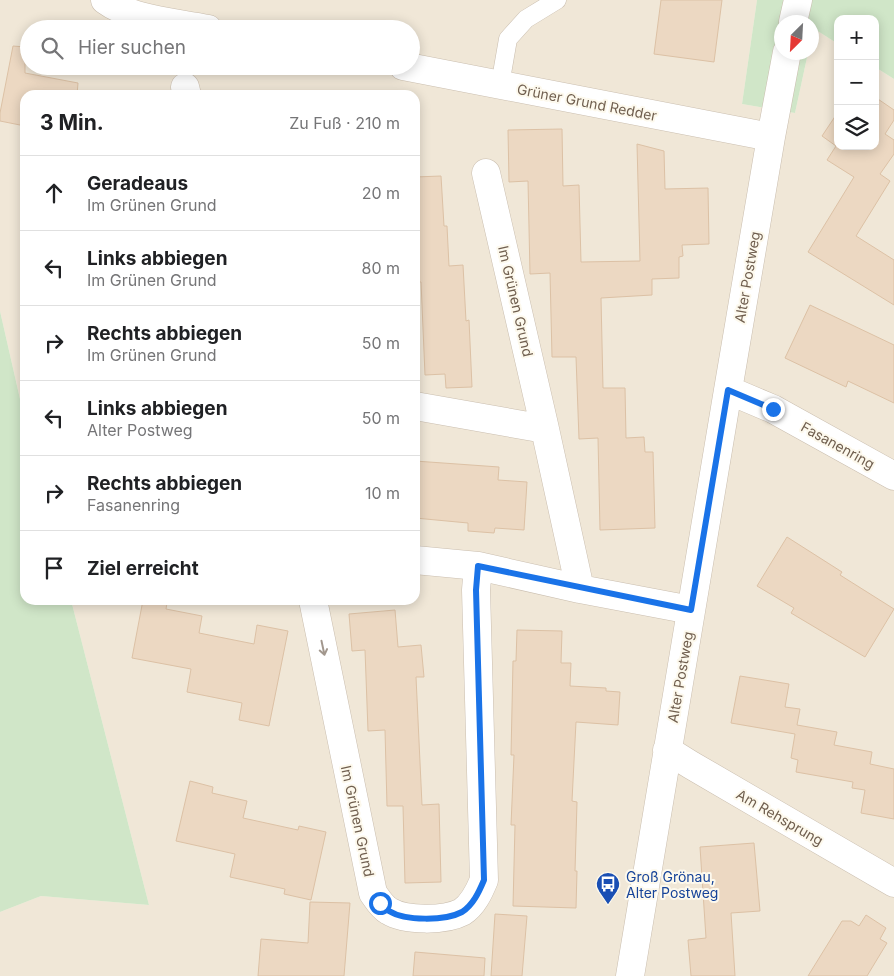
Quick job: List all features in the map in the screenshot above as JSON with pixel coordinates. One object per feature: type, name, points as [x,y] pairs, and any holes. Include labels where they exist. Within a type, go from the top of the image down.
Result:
[{"type":"street","points":[[105,0],[131,14],[162,20]]},
{"type":"street","points":[[795,15],[798,0]]},
{"type":"street","name":"Alter Postweg","points":[[630,976],[785,60]]},
{"type":"street","name":"Grüner Grund Redder","points":[[420,69],[771,137]]},
{"type":"street","name":"Im Grünen Grund","points":[[486,173],[580,589]]},
{"type":"street","name":"Fasanenring","points":[[728,390],[773,409],[894,476]]},
{"type":"street","points":[[420,407],[545,429]]},
{"type":"street","points":[[420,560],[478,566],[580,589],[691,610]]},
{"type":"street","name":"Im Grünen Grund","points":[[314,605],[374,894],[390,912],[400,915],[424,918],[451,916],[461,912],[468,906],[480,890],[484,880],[476,590],[478,566]]},
{"type":"street","name":"Am Rehsprung","points":[[667,750],[894,883]]},
{"type":"lane","points":[[500,85],[508,39],[526,19],[557,0]]},
{"type":"shaded area","points":[[0,0],[757,0],[742,104],[795,113],[806,60],[819,60],[819,32],[834,41],[834,150],[879,150],[879,70],[894,79],[894,976],[0,976],[0,912],[41,896],[149,905],[72,605],[420,605],[420,90],[20,90],[20,399],[0,311]]},
{"type":"green space","points":[[757,0],[894,0],[894,79],[879,70],[879,15],[834,15],[834,41],[819,32],[819,15],[774,15],[774,60],[806,60],[795,113],[742,104]]},
{"type":"green space","points":[[0,311],[20,399],[20,605],[72,605],[149,905],[41,896],[0,912]]},
{"type":"building","points":[[661,0],[722,0],[714,62],[654,54]]},
{"type":"building","points":[[13,46],[20,47],[20,75],[36,75],[78,83],[77,90],[20,90],[20,125],[0,121]]},
{"type":"building","points":[[879,100],[894,110],[894,120],[885,134],[894,140],[894,154],[880,174],[890,181],[856,236],[894,260],[894,305],[808,252],[854,177],[827,160],[834,149],[879,150]]},
{"type":"building","points":[[834,118],[834,145],[822,136]]},
{"type":"building","points":[[562,129],[563,186],[579,185],[581,262],[640,261],[637,144],[664,151],[665,189],[708,188],[709,244],[682,245],[683,256],[679,257],[679,278],[652,279],[652,295],[601,298],[603,388],[625,388],[626,438],[644,437],[645,452],[653,452],[655,528],[600,530],[598,438],[579,439],[576,357],[552,357],[550,273],[530,274],[528,181],[509,182],[508,130]]},
{"type":"building","points":[[441,176],[444,226],[447,226],[449,266],[463,265],[466,321],[469,320],[472,387],[446,388],[445,374],[425,375],[420,282],[420,177]]},
{"type":"building","points":[[810,305],[894,345],[894,403],[848,381],[846,387],[785,358]]},
{"type":"building","points":[[420,461],[499,467],[498,480],[527,482],[524,530],[495,528],[494,533],[468,531],[468,523],[420,518]]},
{"type":"building","points":[[787,537],[842,572],[840,575],[894,609],[865,657],[791,613],[794,608],[757,586]]},
{"type":"building","points":[[142,605],[167,605],[166,609],[202,616],[199,633],[254,644],[257,625],[288,631],[269,726],[239,720],[242,703],[187,692],[191,669],[132,658]]},
{"type":"building","points":[[395,610],[398,647],[421,645],[424,677],[416,677],[422,805],[439,804],[441,882],[405,883],[403,806],[387,806],[385,730],[368,731],[365,650],[352,651],[349,614]]},
{"type":"building","points":[[517,630],[562,631],[561,663],[571,663],[570,686],[606,688],[606,691],[620,692],[618,725],[576,722],[572,801],[577,802],[576,908],[513,906],[515,825],[511,825],[514,755],[511,755],[513,661],[516,661]]},
{"type":"building","points":[[740,676],[789,684],[785,707],[800,709],[797,725],[837,732],[834,745],[872,752],[870,764],[894,769],[894,819],[861,813],[865,790],[852,788],[853,782],[796,772],[798,760],[791,758],[795,734],[731,723]]},
{"type":"building","points":[[190,781],[213,787],[212,793],[247,801],[243,818],[298,830],[299,826],[326,832],[311,900],[284,894],[285,889],[230,877],[235,854],[176,841]]},
{"type":"building","points":[[754,843],[760,911],[731,913],[735,976],[691,976],[688,940],[706,938],[700,847]]},
{"type":"building","points":[[310,902],[350,903],[344,976],[258,976],[261,939],[308,943]]},
{"type":"building","points":[[495,914],[527,916],[522,976],[491,976]]},
{"type":"building","points":[[866,915],[886,928],[880,939],[887,943],[867,976],[808,976],[842,921],[851,921],[859,926]]},
{"type":"building","points":[[415,952],[485,958],[484,976],[413,976]]},
{"type":"place","name":"Groß Grönau, Alter Postweg","points":[[608,905]]},
{"type":"route","points":[[380,903],[390,912],[410,917],[438,918],[451,916],[461,912],[474,900],[484,880],[476,590],[478,566],[580,589],[691,610],[728,390],[773,409]]}]
